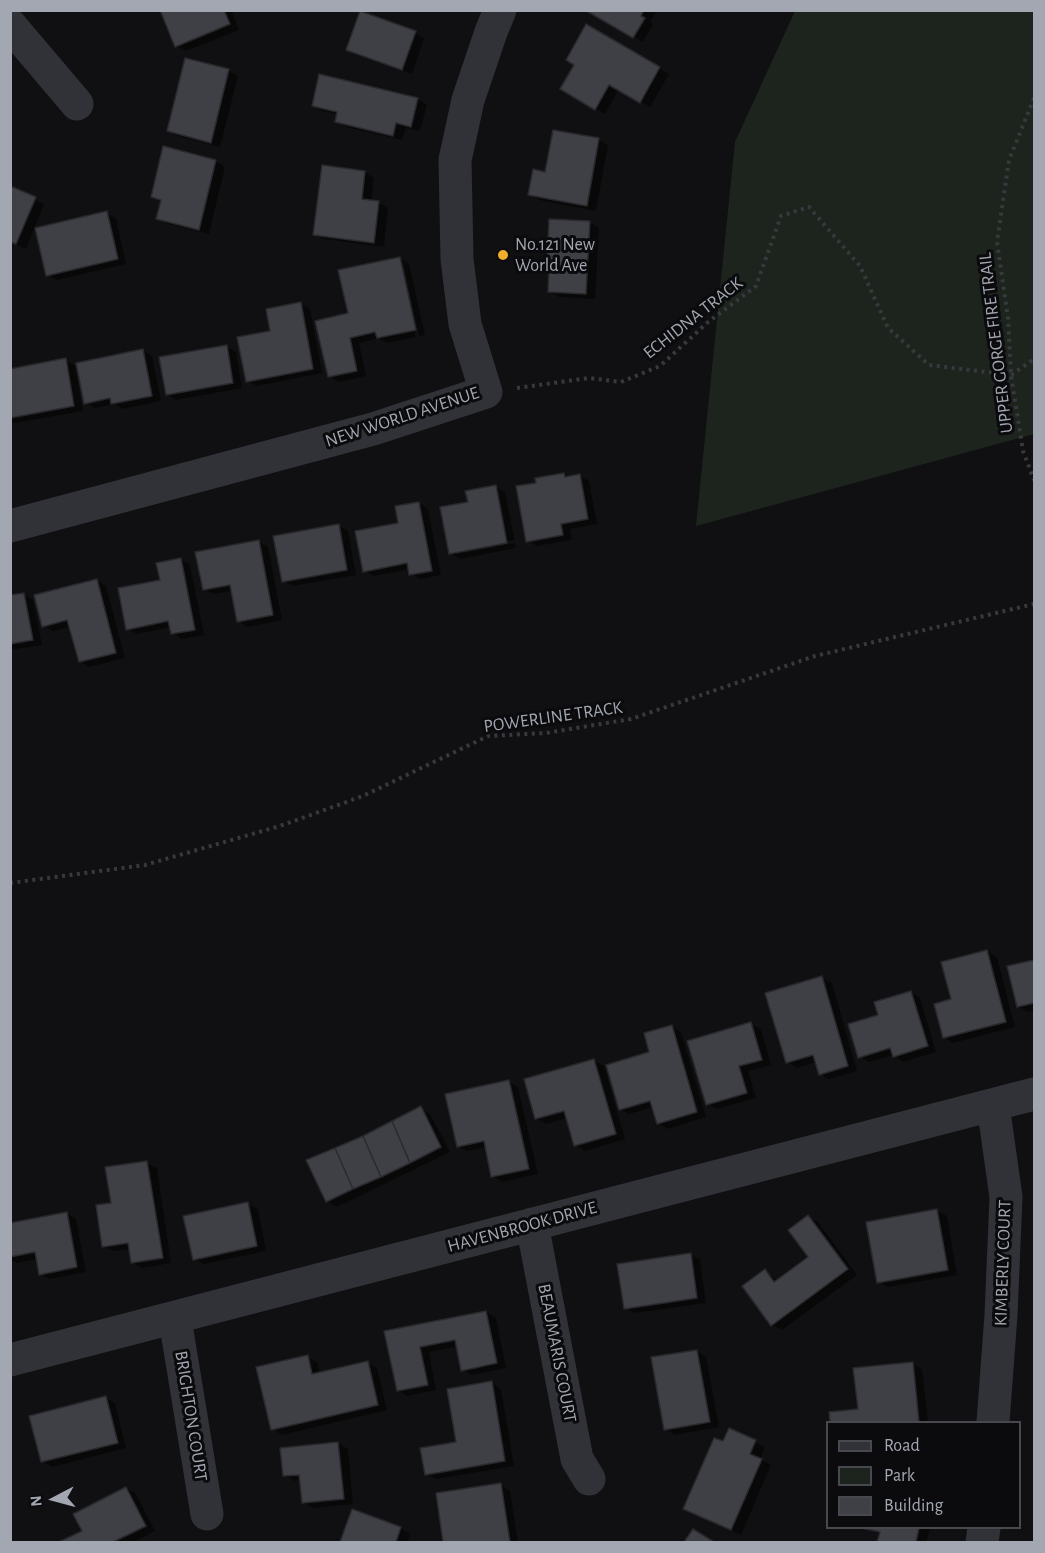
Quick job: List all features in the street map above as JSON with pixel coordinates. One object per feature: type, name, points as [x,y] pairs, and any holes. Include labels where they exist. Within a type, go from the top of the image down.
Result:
[{"type":"street","name":"NEW WORLD AVENUE","points":[[10,526],[373,429],[486,392],[465,324],[457,260],[455,160],[468,100],[490,32],[500,10]]},
{"type":"street","points":[[10,25],[77,104]]},
{"type":"street","name":"HAVENBROOK DRIVE","points":[[10,1360],[1035,1094]]},
{"type":"street","name":"KIMBERLY COURT","points":[[993,1105],[1006,1197],[1001,1315],[993,1421]]},
{"type":"street","name":"BEAUMARIS COURT","points":[[532,1224],[577,1459],[589,1479]]},
{"type":"street","name":"BRIGHTON COURT","points":[[175,1319],[207,1514]]},
{"type":"path","name":"UPPER GORGE FIRE TRAIL","points":[[1035,98],[1009,160],[997,242],[1008,318],[1011,375],[1023,451],[1035,480]]},
{"type":"path","name":"ECHIDNA TRACK","points":[[486,392],[589,378],[621,382],[660,366],[707,323],[756,286],[781,216],[809,207],[860,266],[888,328],[929,365],[1011,375]]},
{"type":"path","points":[[1011,375],[1035,359]]},
{"type":"path","name":"POWERLINE TRACK","points":[[10,883],[144,865],[280,826],[363,796],[488,736],[546,733],[631,719],[815,656],[1035,604]]},
{"type":"green space","points":[[795,11],[1034,11],[1034,434],[696,526],[735,142]]},
{"type":"building","points":[[160,10],[224,10],[230,24],[175,47]]},
{"type":"building","points":[[585,10],[644,10],[641,16],[645,18],[633,38]]},
{"type":"building","points":[[360,11],[416,31],[402,70],[346,50]]},
{"type":"building","points":[[586,24],[660,67],[640,103],[609,85],[595,110],[560,89],[574,65],[566,60]]},
{"type":"building","points":[[185,58],[229,69],[211,143],[167,131]]},
{"type":"building","points":[[319,74],[418,98],[411,127],[396,123],[393,136],[335,122],[337,112],[312,106]]},
{"type":"building","points":[[553,130],[599,138],[587,206],[528,195],[533,169],[545,172]]},
{"type":"building","points":[[163,146],[216,160],[199,230],[156,219],[161,200],[151,197]]},
{"type":"building","points":[[322,165],[365,171],[362,199],[379,201],[374,243],[313,235]]},
{"type":"building","points":[[10,186],[36,197],[16,244],[10,242]]},
{"type":"building","points":[[107,211],[118,259],[46,276],[35,228]]},
{"type":"building","points":[[549,219],[590,221],[586,294],[548,292]]},
{"type":"building","points":[[400,257],[416,330],[377,338],[375,332],[350,338],[357,371],[328,377],[315,321],[348,313],[338,270]]},
{"type":"building","points":[[301,302],[313,369],[246,382],[237,337],[270,331],[266,309]]},
{"type":"building","points":[[227,345],[233,383],[166,395],[159,357]]},
{"type":"building","points":[[143,349],[152,396],[111,404],[110,398],[84,404],[76,363]]},
{"type":"building","points":[[66,358],[74,406],[10,418],[10,369]]},
{"type":"building","points":[[564,473],[565,477],[580,474],[588,519],[561,524],[563,535],[526,542],[516,486],[536,483],[535,478]]},
{"type":"building","points":[[496,485],[507,543],[449,554],[440,507],[468,502],[465,491]]},
{"type":"building","points":[[419,502],[432,571],[409,575],[407,563],[363,572],[355,531],[398,523],[395,506]]},
{"type":"building","points":[[339,524],[347,570],[282,582],[273,536]]},
{"type":"building","points":[[259,540],[273,615],[237,622],[230,585],[203,590],[195,552]]},
{"type":"building","points":[[181,558],[195,630],[171,634],[168,621],[126,630],[118,588],[160,580],[156,563]]},
{"type":"building","points":[[97,579],[116,653],[79,662],[67,620],[42,627],[34,595]]},
{"type":"building","points":[[24,593],[33,640],[10,644],[10,595]]},
{"type":"building","points":[[987,950],[1006,1022],[943,1038],[934,1004],[951,999],[941,962]]},
{"type":"building","points":[[1034,960],[1034,1003],[1017,1007],[1007,966]]},
{"type":"building","points":[[822,976],[848,1066],[819,1075],[813,1055],[786,1063],[765,993]]},
{"type":"building","points":[[911,991],[928,1046],[893,1057],[890,1048],[858,1058],[848,1024],[878,1015],[874,1002]]},
{"type":"building","points":[[751,1022],[762,1060],[739,1066],[747,1093],[706,1105],[687,1041]]},
{"type":"building","points":[[672,1025],[697,1112],[657,1124],[650,1101],[619,1110],[606,1065],[649,1052],[644,1033]]},
{"type":"building","points":[[594,1059],[616,1134],[574,1146],[564,1111],[535,1119],[524,1079]]},
{"type":"building","points":[[509,1080],[529,1169],[491,1177],[484,1141],[457,1147],[445,1094]]},
{"type":"building","points":[[421,1106],[441,1147],[410,1163],[392,1121]]},
{"type":"building","points":[[392,1121],[410,1163],[381,1177],[363,1136]]},
{"type":"building","points":[[363,1136],[381,1177],[353,1189],[335,1148]]},
{"type":"building","points":[[335,1148],[353,1189],[326,1202],[306,1160]]},
{"type":"building","points":[[147,1161],[163,1258],[131,1263],[128,1243],[102,1247],[96,1205],[111,1203],[105,1167]]},
{"type":"building","points":[[248,1202],[257,1246],[193,1260],[183,1216]]},
{"type":"building","points":[[937,1209],[948,1270],[877,1283],[866,1222]]},
{"type":"building","points":[[67,1212],[77,1267],[39,1275],[35,1252],[10,1257],[10,1223]]},
{"type":"building","points":[[808,1215],[848,1269],[771,1326],[742,1286],[765,1269],[774,1282],[808,1257],[788,1230]]},
{"type":"building","points":[[691,1253],[697,1298],[624,1309],[617,1264]]},
{"type":"building","points":[[486,1311],[497,1363],[461,1371],[455,1340],[420,1347],[428,1385],[397,1391],[384,1331]]},
{"type":"building","points":[[697,1350],[710,1422],[664,1430],[651,1357]]},
{"type":"building","points":[[308,1355],[312,1374],[368,1361],[378,1405],[271,1430],[256,1367]]},
{"type":"building","points":[[913,1362],[919,1421],[830,1421],[829,1412],[858,1409],[853,1368]]},
{"type":"building","points":[[492,1381],[505,1461],[425,1475],[420,1448],[456,1442],[447,1389]]},
{"type":"building","points":[[106,1396],[118,1443],[41,1462],[29,1416]]},
{"type":"building","points":[[729,1428],[756,1440],[750,1454],[762,1459],[731,1530],[683,1509],[714,1438],[723,1441]]},
{"type":"building","points":[[338,1442],[344,1499],[302,1503],[299,1475],[283,1476],[280,1448]]},
{"type":"building","points":[[501,1483],[510,1542],[443,1542],[436,1493]]},
{"type":"building","points":[[126,1487],[146,1526],[113,1542],[59,1542],[82,1531],[73,1514]]},
{"type":"building","points":[[352,1509],[401,1527],[396,1542],[340,1542]]},
{"type":"building","points":[[693,1529],[714,1542],[684,1542]]},
{"type":"building","points":[[866,1529],[919,1529],[916,1542],[877,1542],[880,1532]]},
{"type":"place","name":"No.121 New World Ave","points":[[503,255]]}]
